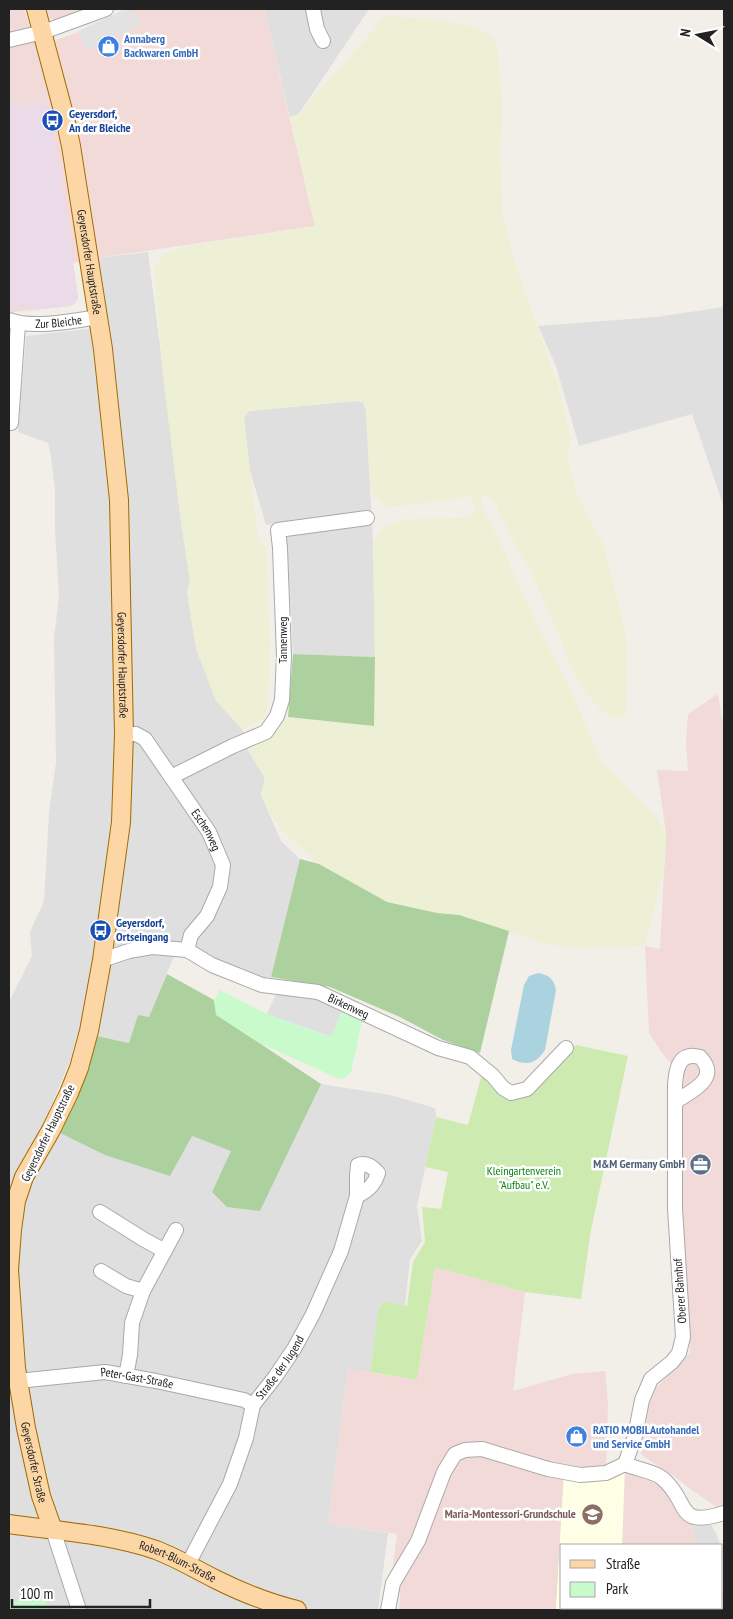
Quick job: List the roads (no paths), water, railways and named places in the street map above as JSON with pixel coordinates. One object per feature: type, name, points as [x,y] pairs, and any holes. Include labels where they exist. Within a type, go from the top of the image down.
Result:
[{"type":"main road","name":"Geyersdorfer Hauptstraße","points":[[11,1309],[9,1270],[16,1201],[24,1177],[51,1130],[79,1068],[89,1031],[102,960],[121,822],[124,734],[119,500],[98,317],[71,146],[36,9]]},
{"type":"main road","name":"Geyersdorfer Straße","points":[[11,1309],[14,1372],[41,1496],[53,1530]]},
{"type":"main road","name":"Robert-Blum-Straße","points":[[9,1524],[125,1541],[155,1550],[188,1564],[239,1591],[297,1610]]},
{"type":"street","points":[[9,40],[43,32],[106,9]]},
{"type":"street","points":[[313,9],[316,29],[323,42]]},
{"type":"street","name":"Zur Bleiche","points":[[11,423],[13,322],[58,323],[98,317]]},
{"type":"street","name":"Tannenweg","points":[[172,777],[233,746],[266,732],[277,716],[282,700],[284,656],[278,530],[367,518]]},
{"type":"street","name":"Eschenweg","points":[[124,734],[136,734],[145,739],[209,832],[223,865],[220,887],[207,916],[191,936],[187,950]]},
{"type":"street","name":"Birkenweg","points":[[102,960],[129,951],[152,948],[187,950],[212,965],[262,985],[318,992],[438,1048],[470,1057],[493,1076],[503,1088],[511,1093],[527,1089],[566,1048]]},
{"type":"street","name":"Oberer Bahnhof","points":[[625,1464],[635,1436],[642,1400],[651,1379],[672,1362],[679,1353],[683,1337],[674,1208],[675,1102]]},
{"type":"street","name":"Straße der Jugend","points":[[188,1564],[230,1484],[246,1438],[253,1405],[275,1377],[313,1314],[341,1250],[357,1196]]},
{"type":"street","points":[[100,1212],[165,1251]]},
{"type":"street","points":[[126,1376],[130,1355],[132,1323],[143,1291],[176,1230]]},
{"type":"street","points":[[101,1271],[126,1286],[143,1291]]},
{"type":"street","name":"Peter-Gast-Straße","points":[[14,1372],[105,1372],[244,1400],[253,1405]]},
{"type":"street","points":[[388,1610],[393,1583],[418,1541],[444,1472],[455,1454],[465,1450],[482,1449],[548,1470],[580,1475],[606,1473],[625,1464],[660,1476],[672,1489],[686,1513],[692,1517],[706,1518],[724,1513]]},
{"type":"street","name":"Geyersdorfer Straße","points":[[53,1530],[79,1610]]},
{"type":"water","points":[[538,973],[550,978],[556,990],[545,1050],[535,1061],[522,1063],[512,1059],[511,1050],[524,985],[529,976]]},
{"type":"place","name":"Annaberg Backwaren GmbH","points":[[108,46]]},
{"type":"place","name":"Geyersdorf, An der Bleiche","points":[[53,121]]},
{"type":"place","name":"Geyersdorf, Ortseingang","points":[[100,930]]},
{"type":"place","name":"M&M Germany GmbH","points":[[701,1164]]},
{"type":"place","name":"RATIO MOBILAutohandel und Service GmbH","points":[[577,1437]]},
{"type":"place","name":"Maria-Montessori-Grundschule","points":[[592,1514]]},
{"type":"park label","name":"Kleingartenverein \"Aufbau\" e.V.","points":[[524,1178]]}]
